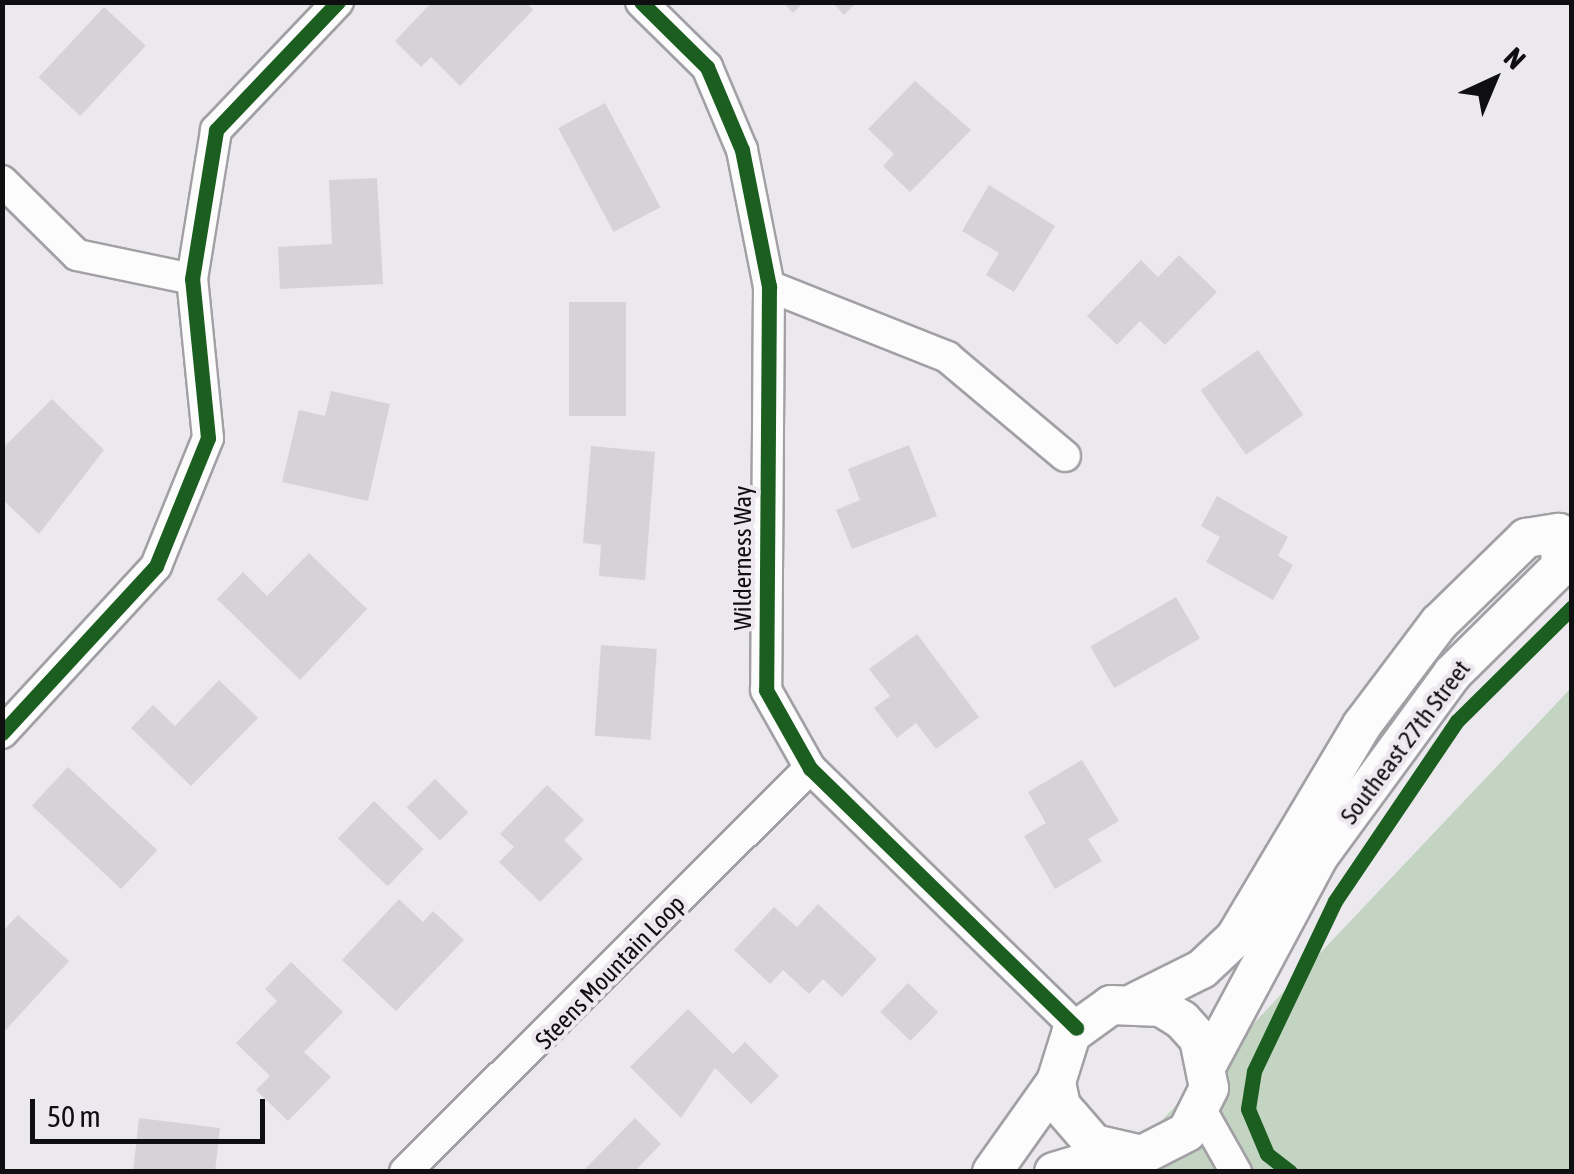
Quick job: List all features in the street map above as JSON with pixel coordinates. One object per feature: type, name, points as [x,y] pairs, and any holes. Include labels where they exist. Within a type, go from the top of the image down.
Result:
[{"type":"main road","name":"Southeast 27th Street","points":[[1136,1002],[1202,969],[1235,938],[1362,725],[1438,624],[1526,538],[1565,526],[1561,566],[1452,674],[1319,856],[1208,1063]]},
{"type":"main road","points":[[992,1172],[1056,1082],[1076,1028],[1111,1005],[1136,1002],[1182,1020],[1208,1063],[1202,1112],[1166,1147],[1117,1154],[1054,1172]]},
{"type":"main road","points":[[1056,1082],[1075,1128],[1117,1154]]},
{"type":"street","points":[[2,734],[156,566],[208,438],[192,279],[216,130],[338,2]]},
{"type":"street","name":"Wilderness Way","points":[[641,2],[707,67],[742,150],[770,286],[766,690],[810,768],[1076,1028]]},
{"type":"street","points":[[2,181],[78,254],[192,279]]},
{"type":"street","points":[[770,286],[947,357],[1064,456]]},
{"type":"street","name":"Steens Mountain Loop","points":[[405,1172],[810,768]]},
{"type":"street","points":[[1202,1112],[1236,1172]]},
{"type":"street","points":[[1117,1154],[1160,1172]]},
{"type":"green space","points":[[1571,688],[1571,1171],[1114,1171]]},
{"type":"building","points":[[432,2],[526,2],[533,10],[460,86],[431,57],[421,67],[395,41]]},
{"type":"building","points":[[783,2],[804,2],[793,13]]},
{"type":"building","points":[[832,2],[857,2],[844,15]]},
{"type":"building","points":[[104,7],[146,46],[80,116],[39,77]]},
{"type":"building","points":[[915,81],[971,130],[910,192],[883,166],[894,154],[868,129]]},
{"type":"building","points":[[605,103],[660,207],[614,232],[558,128]]},
{"type":"building","points":[[377,178],[383,284],[280,289],[278,247],[332,244],[329,180]]},
{"type":"building","points":[[989,185],[1055,226],[1014,292],[986,275],[999,253],[962,231]]},
{"type":"building","points":[[1179,255],[1217,292],[1165,345],[1140,321],[1117,345],[1087,316],[1141,260],[1158,277]]},
{"type":"building","points":[[569,302],[626,302],[626,416],[569,416]]},
{"type":"building","points":[[1258,350],[1303,415],[1246,455],[1201,390]]},
{"type":"building","points":[[331,391],[390,404],[368,501],[282,482],[299,410],[325,416]]},
{"type":"building","points":[[52,399],[104,450],[39,534],[2,499],[2,449]]},
{"type":"building","points":[[909,445],[937,516],[852,549],[836,510],[860,500],[848,469]]},
{"type":"building","points":[[591,446],[655,452],[645,580],[599,576],[601,545],[583,543]]},
{"type":"building","points":[[1217,496],[1288,537],[1278,556],[1293,565],[1273,600],[1206,562],[1220,537],[1201,526]]},
{"type":"building","points":[[309,553],[367,609],[300,680],[217,599],[243,572],[267,596]]},
{"type":"building","points":[[1176,597],[1200,639],[1114,688],[1090,646]]},
{"type":"building","points":[[917,634],[979,717],[936,749],[916,723],[897,738],[874,708],[890,696],[869,669]]},
{"type":"building","points":[[601,645],[657,649],[651,740],[595,736]]},
{"type":"building","points":[[219,680],[258,718],[191,786],[131,728],[153,705],[175,726]]},
{"type":"building","points":[[1082,760],[1119,821],[1088,839],[1102,861],[1055,889],[1024,836],[1046,823],[1028,792]]},
{"type":"building","points":[[68,767],[157,850],[121,889],[32,806]]},
{"type":"building","points":[[435,779],[468,812],[440,841],[407,807]]},
{"type":"building","points":[[547,785],[584,820],[564,840],[583,859],[540,902],[499,862],[514,847],[500,834]]},
{"type":"building","points":[[374,801],[424,849],[388,886],[338,838]]},
{"type":"building","points":[[399,899],[423,922],[433,911],[464,940],[396,1011],[342,960]]},
{"type":"building","points":[[818,904],[877,959],[842,997],[823,979],[809,994],[783,970],[770,984],[734,950],[774,907],[797,927]]},
{"type":"building","points":[[18,915],[69,961],[2,1034],[2,932]]},
{"type":"building","points":[[291,962],[343,1012],[304,1052],[331,1077],[288,1121],[256,1090],[270,1076],[236,1043],[277,1001],[265,989]]},
{"type":"building","points":[[908,983],[938,1012],[910,1041],[880,1012]]},
{"type":"building","points":[[688,1009],[733,1054],[745,1042],[779,1076],[751,1104],[715,1068],[681,1118],[630,1067]]},
{"type":"building","points":[[139,1118],[220,1128],[215,1172],[133,1172]]},
{"type":"building","points":[[635,1118],[661,1144],[634,1172],[582,1172]]},
{"type":"cycle path","points":[[2,733],[156,566],[208,438],[192,279],[216,130],[338,2]]},
{"type":"cycle path","points":[[641,2],[707,67],[742,150],[769,286],[766,690],[810,768],[1076,1028]]},
{"type":"cycle path","points":[[1290,1172],[1267,1154],[1248,1109],[1254,1071],[1335,901],[1457,721],[1572,607]]}]
